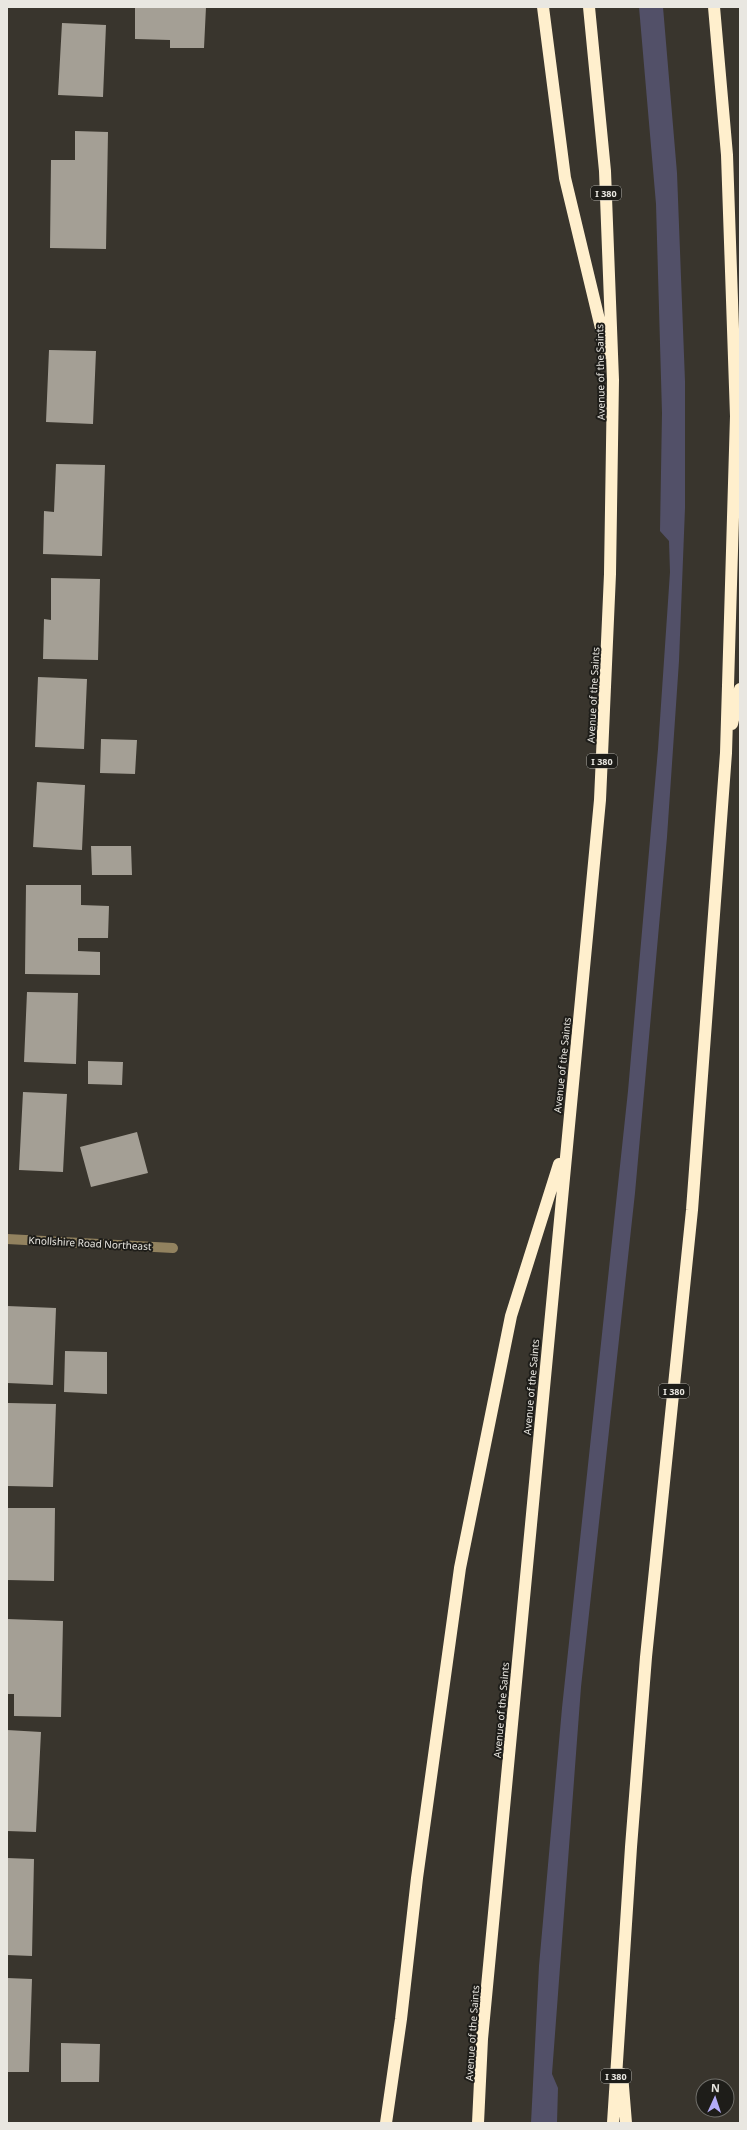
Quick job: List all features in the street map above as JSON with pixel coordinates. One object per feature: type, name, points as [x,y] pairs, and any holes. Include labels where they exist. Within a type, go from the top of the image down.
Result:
[{"type":"highway","points":[[543,7],[565,178],[613,380]]},
{"type":"highway","name":"Avenue of the Saints","points":[[478,2123],[482,2039],[600,800],[610,574],[613,380],[605,171],[589,7]]},
{"type":"highway","name":"I 380","points":[[613,2123],[646,1657],[692,1210],[726,753],[736,416],[727,155],[714,7]]},
{"type":"highway","points":[[726,753],[740,689]]},
{"type":"highway","points":[[386,2123],[401,2019],[417,1878],[460,1568],[511,1316],[567,1140]]},
{"type":"highway","points":[[619,2029],[626,2123]]},
{"type":"street","name":"Knollshire Road Northeast","points":[[7,1239],[173,1248]]},
{"type":"shaded area","points":[[639,7],[663,7],[677,173],[685,381],[685,508],[679,661],[667,837],[635,1193],[581,1687],[552,2074],[558,2088],[557,2123],[531,2123],[539,1966],[562,1708],[628,1091],[658,749],[670,572],[669,541],[660,531],[662,413],[656,204]]},
{"type":"building","points":[[135,7],[206,7],[204,48],[170,48],[170,40],[135,39]]},
{"type":"building","points":[[62,23],[106,25],[103,97],[58,95]]},
{"type":"building","points":[[75,131],[108,132],[106,249],[50,248],[51,160],[75,160]]},
{"type":"building","points":[[49,350],[96,351],[93,424],[46,422]]},
{"type":"building","points":[[56,464],[105,465],[102,556],[43,554],[44,511],[54,512]]},
{"type":"building","points":[[51,578],[100,579],[98,660],[43,659],[44,619],[51,620]]},
{"type":"building","points":[[38,677],[87,679],[84,749],[35,747]]},
{"type":"building","points":[[101,739],[137,740],[135,774],[100,773]]},
{"type":"building","points":[[37,782],[85,785],[82,850],[33,847]]},
{"type":"building","points":[[91,846],[131,846],[132,875],[92,875]]},
{"type":"building","points":[[26,885],[81,885],[81,905],[109,906],[108,938],[78,938],[78,951],[100,952],[100,975],[25,974]]},
{"type":"building","points":[[27,992],[78,993],[76,1064],[24,1062]]},
{"type":"building","points":[[88,1061],[123,1062],[122,1085],[88,1084]]},
{"type":"building","points":[[23,1092],[67,1094],[63,1172],[19,1170]]},
{"type":"building","points":[[137,1132],[148,1173],[91,1187],[80,1147]]},
{"type":"building","points":[[7,1306],[56,1308],[53,1385],[7,1383]]},
{"type":"building","points":[[65,1351],[107,1352],[107,1394],[64,1392]]},
{"type":"building","points":[[8,1403],[56,1404],[53,1487],[7,1486]]},
{"type":"building","points":[[7,1508],[55,1508],[54,1581],[7,1580]]},
{"type":"building","points":[[7,1619],[63,1621],[61,1717],[14,1716],[14,1694],[7,1694]]},
{"type":"building","points":[[7,1730],[41,1732],[36,1832],[7,1831]]},
{"type":"building","points":[[7,1858],[34,1859],[32,1956],[7,1955]]},
{"type":"building","points":[[7,1978],[32,1979],[29,2072],[7,2072]]},
{"type":"building","points":[[61,2043],[100,2044],[99,2082],[61,2082]]}]
